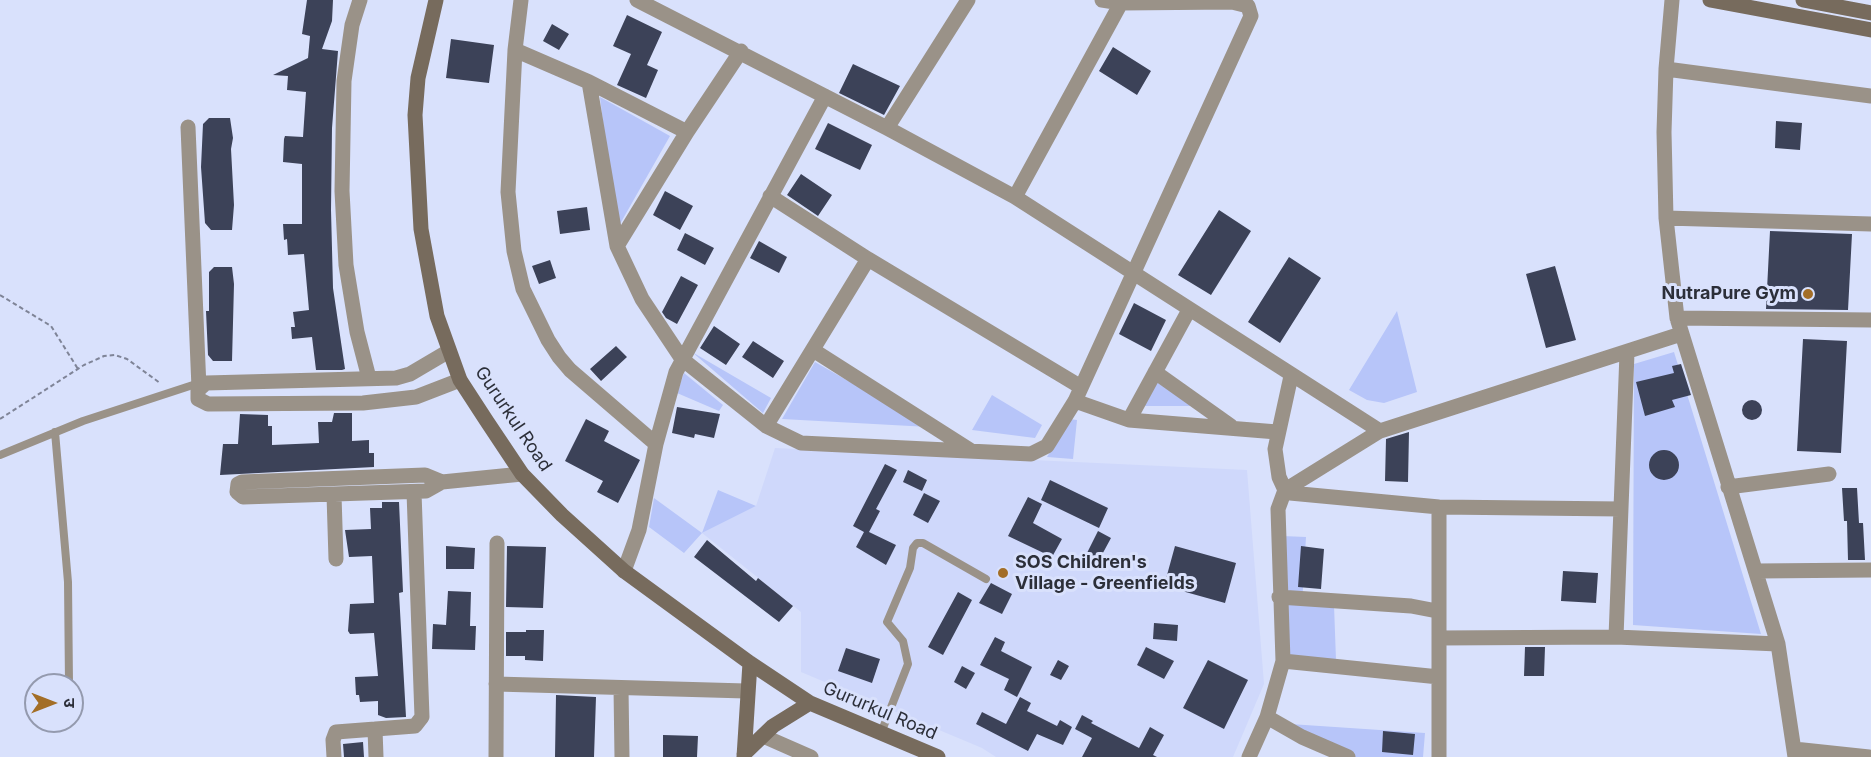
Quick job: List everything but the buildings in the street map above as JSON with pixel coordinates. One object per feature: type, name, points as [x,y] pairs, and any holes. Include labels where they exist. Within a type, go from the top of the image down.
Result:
[{"type":"street","points":[[360,0],[352,25],[344,81],[342,191],[346,265],[357,332],[369,378]]},
{"type":"street","name":"Gururkul Road","points":[[436,0],[418,78],[416,152],[427,272],[437,316],[460,380],[522,474],[562,515],[624,571],[750,663],[810,703],[938,757]]},
{"type":"street","points":[[520,0],[515,51],[508,192],[514,251],[523,289],[548,340],[570,370],[656,444]]},
{"type":"street","points":[[637,0],[741,51],[1015,197],[1380,431]]},
{"type":"street","points":[[887,128],[968,0]]},
{"type":"street","points":[[589,82],[617,246],[642,299],[682,359],[766,426],[801,443],[1019,454],[1041,451],[1078,394],[1251,16],[1248,6],[1232,2],[1122,3],[1102,0]]},
{"type":"street","points":[[1672,0],[1666,69],[1666,218],[1677,318],[1681,334],[1778,644],[1794,753],[1869,757]]},
{"type":"street","points":[[1710,0],[1871,30]]},
{"type":"street","points":[[1803,0],[1871,13]]},
{"type":"street","points":[[1015,197],[1122,3]]},
{"type":"street","points":[[515,51],[589,82],[687,132]]},
{"type":"street","points":[[617,246],[687,132],[741,51]]},
{"type":"street","points":[[1666,69],[1871,96]]},
{"type":"street","points":[[624,571],[641,522],[656,444],[671,387],[682,359],[825,96]]},
{"type":"street","points":[[188,127],[198,399],[204,403],[363,403],[416,397],[460,380]]},
{"type":"street","points":[[770,196],[1078,394],[1129,420],[1277,432]]},
{"type":"street","points":[[1666,218],[1871,224]]},
{"type":"street","points":[[766,426],[868,259]]},
{"type":"street","points":[[1129,420],[1189,310]]},
{"type":"street","points":[[1677,318],[1871,320]]},
{"type":"street","points":[[1249,757],[1267,717],[1284,661],[1279,597],[1278,509],[1285,490],[1380,431],[1627,354],[1681,334]]},
{"type":"street","points":[[813,350],[970,450]]},
{"type":"street","points":[[199,386],[217,382],[396,378],[410,374],[449,351]]},
{"type":"street","points":[[1616,637],[1627,354]]},
{"type":"street","points":[[1155,372],[1231,427]]},
{"type":"street","points":[[1285,490],[1275,461],[1277,432],[1291,376]]},
{"type":"street","points":[[442,482],[425,475],[242,482],[237,487],[239,496],[243,497],[414,492],[426,491],[442,482],[522,474]]},
{"type":"street","points":[[1728,487],[1829,474]]},
{"type":"street","points":[[1285,490],[1300,495],[1439,507],[1621,509]]},
{"type":"street","points":[[334,757],[333,740],[336,732],[415,726],[422,717],[414,492]]},
{"type":"street","points":[[334,495],[336,559]]},
{"type":"street","points":[[1439,507],[1437,610],[1439,757]]},
{"type":"street","points":[[496,757],[497,543]]},
{"type":"street","points":[[1757,571],[1871,570]]},
{"type":"street","points":[[1279,597],[1411,606],[1437,610]]},
{"type":"street","points":[[1439,638],[1616,637],[1778,644]]},
{"type":"street","points":[[1284,661],[1439,677]]},
{"type":"street","points":[[744,756],[746,691],[750,663]]},
{"type":"street","points":[[496,684],[746,691]]},
{"type":"street","points":[[621,688],[622,757]]},
{"type":"street","points":[[744,756],[763,736],[810,703]]},
{"type":"street","points":[[1267,717],[1302,737],[1348,757]]},
{"type":"street","points":[[375,729],[376,757]]},
{"type":"street","points":[[763,736],[811,757]]},
{"type":"lane","points":[[0,455],[55,432],[172,392],[199,386]]},
{"type":"lane","points":[[55,432],[68,582],[69,673]]},
{"type":"lane","points":[[881,733],[908,664],[903,641],[887,622],[910,568],[913,548],[917,543],[923,543],[986,579]]},
{"type":"path","points":[[0,295],[51,326],[78,369]]},
{"type":"path","points":[[0,419],[78,369],[104,356],[115,355],[127,359],[172,392]]},
{"type":"shaded area","points":[[600,97],[670,136],[616,231]]},
{"type":"shaded area","points":[[1397,311],[1417,392],[1384,403],[1367,400],[1349,390]]},
{"type":"shaded area","points":[[692,352],[771,398],[763,413]]},
{"type":"shaded area","points":[[1674,352],[1761,634],[1633,625],[1634,364]]},
{"type":"shaded area","points":[[815,362],[929,427],[782,419]]},
{"type":"shaded area","points":[[684,373],[723,405],[719,411],[677,393]]},
{"type":"shaded area","points":[[1154,378],[1196,406],[1140,406]]},
{"type":"shaded area","points":[[992,395],[1042,425],[1035,438],[972,430]]},
{"type":"shaded area","points":[[1069,419],[1077,420],[1073,459],[1047,457]]},
{"type":"shaded area","name":"SOS Children's Village - Greenfields","points":[[775,448],[1247,470],[1264,684],[1233,757],[996,757],[982,748],[801,672],[801,612],[702,533],[756,506]]},
{"type":"shaded area","points":[[718,490],[756,506],[702,533]]},
{"type":"shaded area","points":[[654,498],[702,533],[684,553],[649,527]]},
{"type":"shaded area","points":[[1282,536],[1306,537],[1302,604],[1334,605],[1336,660],[1289,657]]},
{"type":"shaded area","points":[[1275,723],[1425,733],[1423,757],[1352,757]]},
{"type":"place","name":"NutraPure Gym","points":[[1808,294]]},
{"type":"place","name":"SOS Children's Village - Greenfields","points":[[1003,573]]}]
